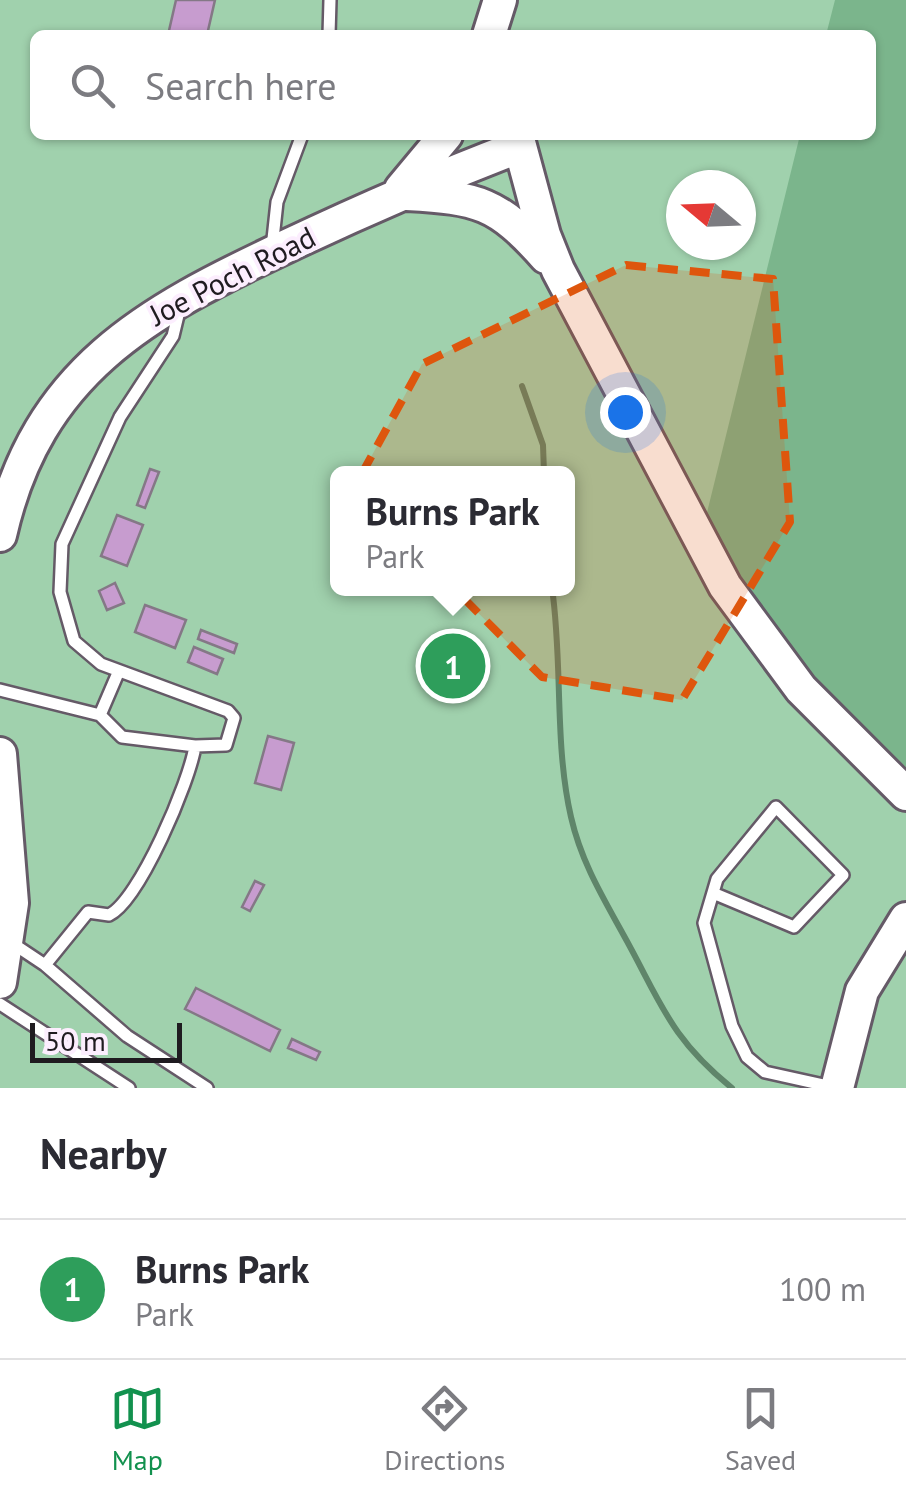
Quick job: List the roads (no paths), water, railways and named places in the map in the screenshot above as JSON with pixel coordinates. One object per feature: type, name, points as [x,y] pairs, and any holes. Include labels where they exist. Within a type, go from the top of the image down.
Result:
[{"type":"street","points":[[491,30],[500,0]]},
{"type":"street","points":[[508,0],[509,30]]},
{"type":"street","name":"Joe Poch Road","points":[[398,193],[442,140]]},
{"type":"street","points":[[518,141],[558,270],[725,586],[812,702],[906,794]]},
{"type":"street","name":"Joe Poch Road","points":[[0,535],[18,470],[55,408],[111,346],[142,320],[272,252],[518,141]]},
{"type":"street","points":[[398,193],[482,202],[516,224],[558,270]]},
{"type":"street","points":[[0,754],[12,903],[0,982]]},
{"type":"street","points":[[837,1088],[862,991],[906,919]]},
{"type":"lane","points":[[329,30],[330,0]]},
{"type":"lane","points":[[272,252],[277,202],[300,140]]},
{"type":"lane","points":[[0,690],[100,715],[122,737],[195,746],[226,745],[232,714],[118,674],[74,641],[60,592],[59,555],[120,416],[172,336],[182,298]]},
{"type":"lane","points":[[100,715],[118,674]]},
{"type":"lane","points":[[45,965],[88,912],[108,915],[127,899],[185,792],[195,746]]},
{"type":"lane","points":[[713,893],[794,926],[843,875],[776,806],[717,879],[704,924],[732,1026],[748,1056],[765,1072],[837,1088]]},
{"type":"lane","points":[[9,941],[45,965],[127,1036],[206,1088]]},
{"type":"lane","points":[[0,1004],[129,1088]]},
{"type":"waterway","points":[[522,386],[543,445],[544,466]]},
{"type":"waterway","points":[[553,596],[562,761],[580,848],[668,1017],[694,1052],[732,1088]]},
{"type":"place","name":"Burns Park","points":[[453,666]]}]
